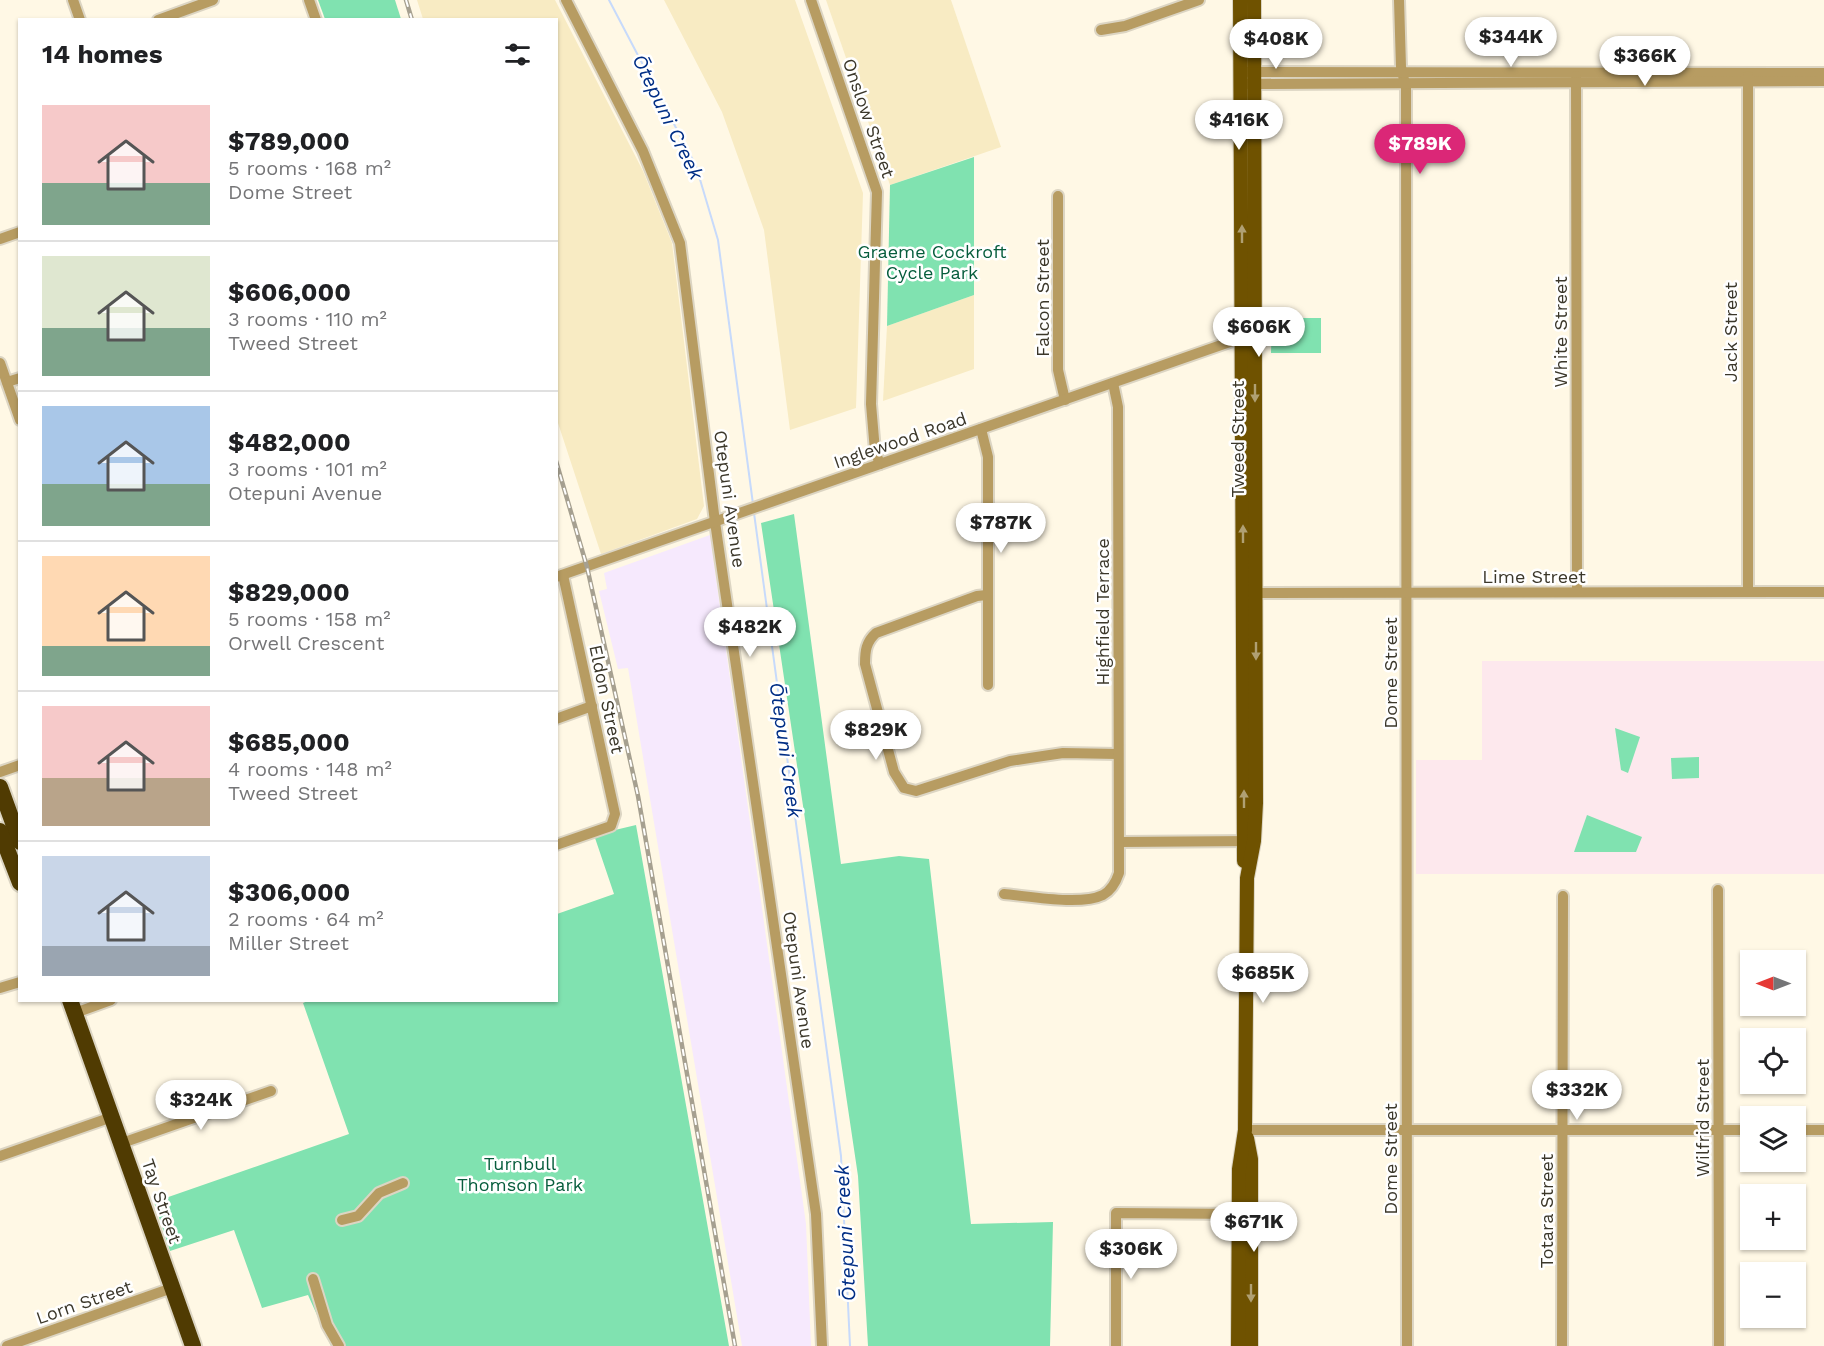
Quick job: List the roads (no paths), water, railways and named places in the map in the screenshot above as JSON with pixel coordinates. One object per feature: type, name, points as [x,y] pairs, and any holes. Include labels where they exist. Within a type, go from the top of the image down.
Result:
[{"type":"highway","points":[[0,787],[18,836]]},
{"type":"highway","points":[[0,831],[18,878]]},
{"type":"highway","name":"Tay Street","points":[[72,1007],[193,1346]]},
{"type":"main road","name":"Tweed Street","points":[[1240,0],[1248,78]]},
{"type":"main road","name":"Tweed Street","points":[[1238,1346],[1244,1214],[1251,1159],[1245,1130],[1250,593],[1248,78],[1254,0]]},
{"type":"main road","name":"Tweed Street","points":[[1244,1214],[1251,1346]]},
{"type":"street","points":[[73,0],[79,18]]},
{"type":"street","points":[[164,18],[213,0]]},
{"type":"street","points":[[309,0],[315,18]]},
{"type":"street","name":"Otepuni Avenue","points":[[566,0],[643,151],[680,243],[716,522],[816,1214],[822,1346]]},
{"type":"street","name":"Onslow Street","points":[[811,0],[877,192],[871,404],[875,451],[880,464]]},
{"type":"street","points":[[1101,30],[1125,26],[1199,0]]},
{"type":"street","name":"Dome Street","points":[[1399,0],[1404,78],[1407,1346]]},
{"type":"street","points":[[1248,78],[1748,77],[1824,73]]},
{"type":"street","name":"White Street","points":[[1576,77],[1577,592]]},
{"type":"street","points":[[1748,77],[1824,81]]},
{"type":"street","name":"Jack Street","points":[[1748,77],[1748,592]]},
{"type":"street","name":"Falcon Street","points":[[1059,196],[1059,370],[1065,400]]},
{"type":"street","points":[[0,239],[18,233]]},
{"type":"street","name":"Inglewood Road","points":[[560,576],[1249,336]]},
{"type":"street","points":[[0,363],[18,414]]},
{"type":"street","points":[[7,382],[18,379]]},
{"type":"street","name":"Highfield Terrace","points":[[1004,894],[1074,898],[1104,894],[1116,882],[1120,842],[1118,407],[1113,383]]},
{"type":"street","points":[[981,429],[988,457],[988,685]]},
{"type":"street","name":"Eldon Street","points":[[558,844],[607,828],[615,820],[592,706],[560,576]]},
{"type":"street","name":"Lime Street","points":[[1250,593],[1824,592]]},
{"type":"street","points":[[987,595],[977,596],[876,633],[869,639],[865,664],[894,772],[900,784],[910,790],[923,790],[1010,761],[1063,753],[1118,754]]},
{"type":"street","points":[[558,717],[592,706]]},
{"type":"street","points":[[0,771],[18,766]]},
{"type":"street","points":[[1120,842],[1249,841]]},
{"type":"street","name":"Wilfrid Street","points":[[1718,890],[1719,1346]]},
{"type":"street","name":"Totara Street","points":[[1562,1346],[1563,896]]},
{"type":"street","points":[[0,988],[18,983]]},
{"type":"street","points":[[72,1007],[100,1002]]},
{"type":"street","points":[[122,1143],[271,1091]]},
{"type":"street","points":[[0,1156],[112,1117]]},
{"type":"street","points":[[1245,1130],[1740,1130]]},
{"type":"street","points":[[1806,1130],[1824,1130]]},
{"type":"street","points":[[342,1220],[358,1216],[380,1193],[403,1183]]},
{"type":"street","points":[[1116,1346],[1116,1213],[1244,1214]]},
{"type":"street","points":[[313,1279],[327,1325],[339,1346]]},
{"type":"street","name":"Lorn Street","points":[[7,1346],[172,1288]]},
{"type":"waterway","name":"Ōtepuni Creek","points":[[609,0],[696,166],[718,240],[753,504]]},
{"type":"waterway","name":"Ōtepuni Creek","points":[[754,513],[841,1156],[850,1346]]},
{"type":"railway","points":[[406,0],[411,18]]},
{"type":"railway","points":[[558,468],[587,567],[638,796],[735,1346]]},
{"type":"park label","name":"Graeme Cockroft Cycle Park","points":[[932,261]]},
{"type":"park label","name":"Turnbull Thomson Park","points":[[520,1173]]}]
